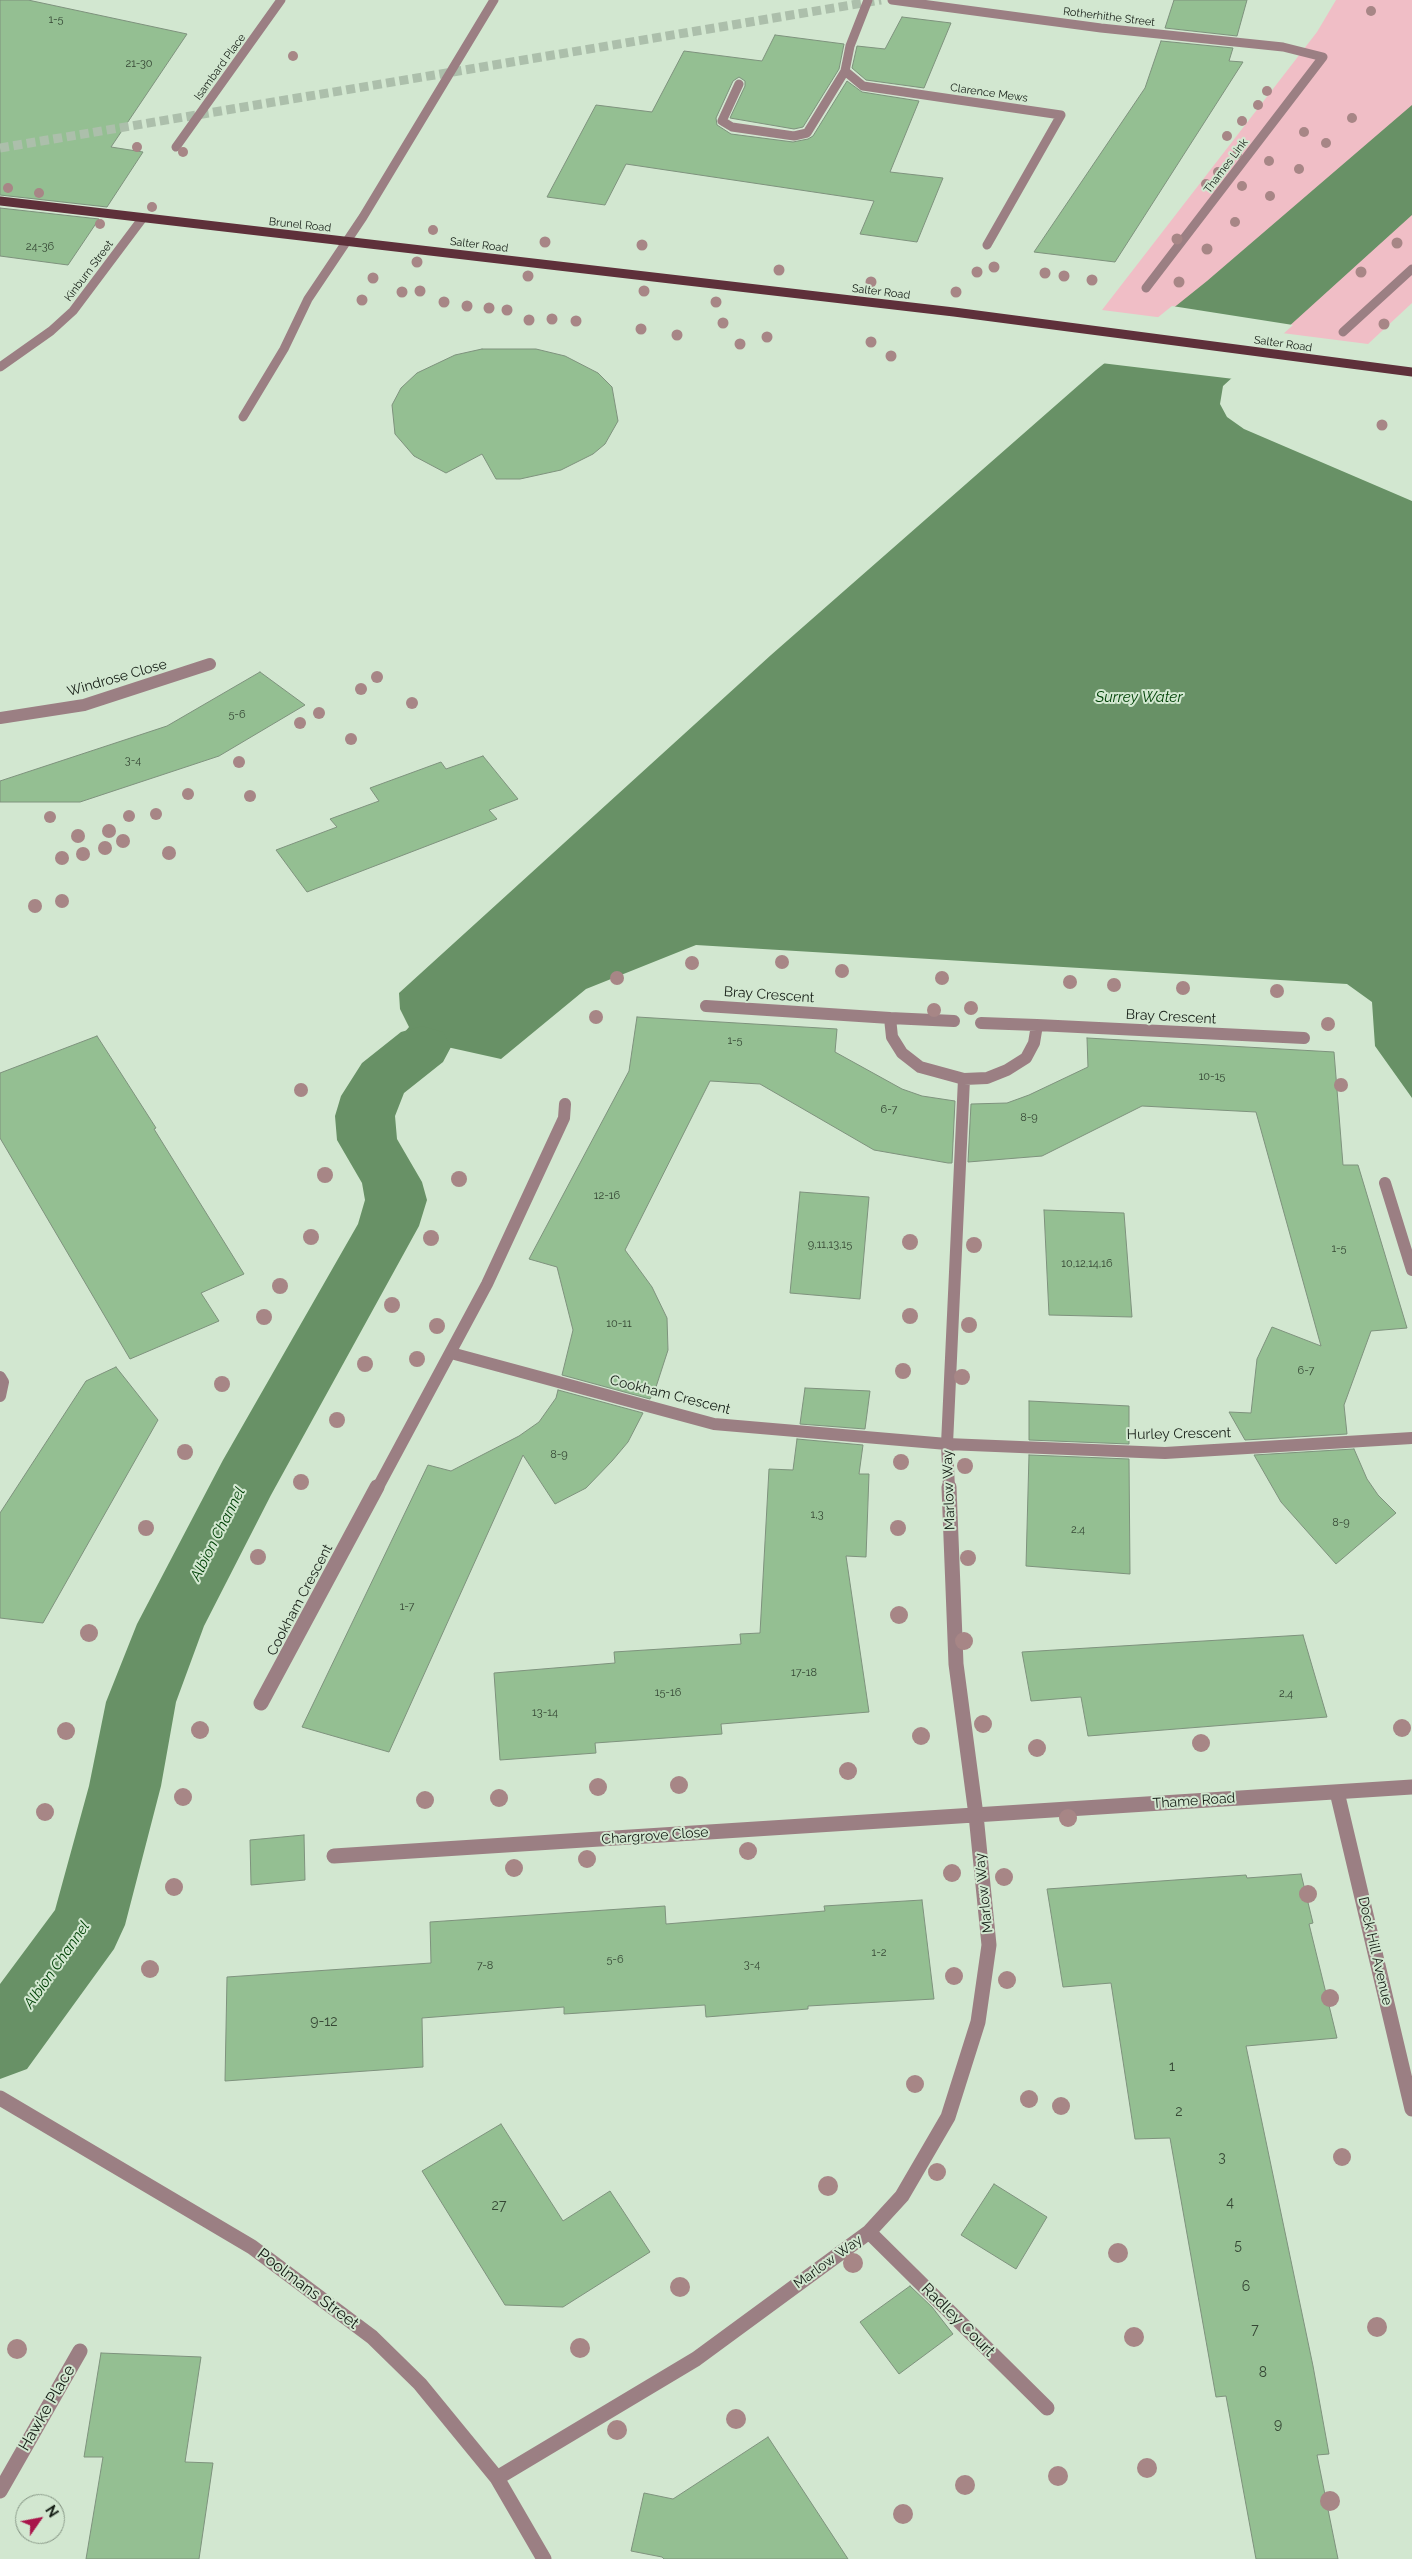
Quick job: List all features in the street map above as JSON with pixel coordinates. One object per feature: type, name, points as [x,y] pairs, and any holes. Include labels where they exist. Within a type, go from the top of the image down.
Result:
[{"type":"main road","name":"Brunel Road","points":[[0,201],[347,241]]},
{"type":"main road","name":"Salter Road","points":[[347,241],[983,316],[1412,372]]},
{"type":"street","name":"Isambard Place","points":[[176,147],[282,0]]},
{"type":"street","name":"Brunel Road","points":[[347,241],[494,0]]},
{"type":"street","points":[[739,84],[722,121],[732,127],[794,136],[807,133],[845,71],[850,46],[868,0]]},
{"type":"street","name":"Rotherhithe Street","points":[[892,0],[1101,28],[1283,47],[1323,57]]},
{"type":"street","name":"Thames Link","points":[[1146,288],[1323,57]]},
{"type":"street","name":"Clarence Mews","points":[[845,71],[863,86],[1061,115],[987,245]]},
{"type":"street","name":"Kinburn Street","points":[[0,367],[51,330],[73,311],[142,218]]},
{"type":"street","points":[[243,417],[284,349],[308,300],[347,241]]},
{"type":"street","points":[[1343,332],[1412,269]]},
{"type":"street","name":"Windrose Close","points":[[0,718],[84,705],[210,664]]},
{"type":"street","name":"Bray Crescent","points":[[706,1006],[954,1021]]},
{"type":"street","points":[[890,1018],[892,1037],[902,1053],[920,1067],[964,1079],[987,1078],[1007,1070],[1026,1058],[1034,1043],[1037,1025]]},
{"type":"street","name":"Bray Crescent","points":[[981,1023],[1304,1038]]},
{"type":"street","name":"Marlow Way","points":[[497,2478],[696,2360],[869,2232],[902,2196],[948,2117],[978,2022],[989,1945],[976,1815],[956,1664],[947,1444],[964,1079]]},
{"type":"street","name":"Cookham Crescent","points":[[261,1703],[487,1284],[564,1118],[565,1104]]},
{"type":"street","points":[[1385,1183],[1412,1270]]},
{"type":"street","name":"Cookham Crescent","points":[[451,1353],[714,1424],[947,1444]]},
{"type":"street","points":[[0,1377],[3,1382],[0,1396]]},
{"type":"street","name":"Hurley Crescent","points":[[947,1444],[1166,1453],[1412,1438]]},
{"type":"street","name":"Thame Road","points":[[976,1815],[1412,1787]]},
{"type":"street","name":"Dock Hill Avenue","points":[[1337,1792],[1412,2109]]},
{"type":"street","name":"Chargrove Close","points":[[334,1856],[976,1815]]},
{"type":"street","name":"Poolmans Street","points":[[0,2098],[252,2247],[372,2337],[420,2384],[497,2478],[544,2559]]},
{"type":"street","name":"Radley Court","points":[[869,2232],[1047,2408]]},
{"type":"street","name":"Hawke Place","points":[[0,2491],[80,2351]]},
{"type":"shaded area","points":[[1336,0],[1412,0],[1412,303],[1368,344],[1102,310],[1317,32]]},
{"type":"water","name":"Surrey Water","points":[[1412,105],[1412,215],[1223,386],[1220,404],[1227,417],[1244,429],[1412,501],[1412,1098],[1375,1046],[1372,1002],[1347,984],[696,945],[586,989],[501,1059],[447,1047],[439,1055],[403,1034],[409,1027],[400,1009],[399,993],[771,655],[1096,370],[1207,281]]},
{"type":"pier","points":[[1172,306],[1293,325],[1234,379],[1101,363]]},
{"type":"building","points":[[0,0],[28,0],[187,34],[111,147],[143,152],[107,207],[0,195]]},
{"type":"building","points":[[1174,0],[1247,0],[1237,36],[1165,28]]},
{"type":"building","points":[[902,17],[951,23],[924,88],[866,80],[852,68],[857,46],[885,49]]},
{"type":"building","points":[[775,35],[844,44],[839,69],[803,127],[794,129],[730,118],[745,86],[745,81],[739,77],[733,81],[716,118],[717,125],[731,134],[793,142],[808,139],[813,136],[847,81],[862,92],[919,101],[890,172],[943,178],[917,242],[860,234],[874,201],[626,164],[605,205],[547,197],[596,105],[652,112],[684,51],[762,61]]},
{"type":"building","points":[[1161,41],[1233,48],[1229,61],[1243,62],[1115,262],[1034,252],[1145,88]]},
{"type":"building","points":[[0,208],[99,219],[68,265],[0,256]]},
{"type":"building","points":[[482,349],[536,349],[565,356],[598,373],[612,387],[618,421],[605,444],[593,454],[561,470],[520,479],[496,479],[482,454],[446,473],[414,456],[395,434],[392,405],[401,388],[417,373],[455,355]]},
{"type":"building","points":[[260,672],[305,705],[219,756],[80,802],[0,802],[0,781],[167,726]]},
{"type":"building","points":[[483,756],[518,799],[489,810],[497,819],[307,892],[276,850],[337,827],[330,819],[379,801],[370,788],[441,762],[446,769]]},
{"type":"building","points":[[637,1017],[837,1029],[835,1052],[902,1089],[922,1096],[955,1101],[952,1163],[948,1163],[874,1150],[760,1084],[710,1081],[625,1250],[652,1287],[667,1318],[668,1350],[650,1399],[562,1375],[573,1330],[557,1267],[529,1259],[629,1071]]},
{"type":"building","points":[[97,1036],[156,1128],[154,1129],[244,1274],[201,1293],[219,1321],[130,1359],[0,1138],[0,1073]]},
{"type":"building","points":[[1087,1038],[1334,1052],[1343,1165],[1358,1165],[1407,1328],[1371,1331],[1344,1405],[1347,1434],[1245,1440],[1229,1412],[1251,1413],[1257,1359],[1272,1327],[1321,1346],[1256,1112],[1142,1106],[1042,1156],[968,1162],[971,1104],[1007,1103],[1029,1095],[1088,1067]]},
{"type":"building","points":[[800,1192],[869,1197],[860,1299],[790,1293]]},
{"type":"building","points":[[1044,1210],[1124,1213],[1132,1317],[1049,1315]]},
{"type":"building","points":[[116,1367],[158,1420],[43,1623],[0,1618],[0,1513],[86,1381]]},
{"type":"building","points":[[805,1388],[870,1391],[865,1429],[800,1424]]},
{"type":"building","points":[[558,1390],[643,1413],[628,1442],[586,1488],[555,1504],[523,1455],[389,1752],[302,1727],[428,1465],[451,1471],[519,1436],[539,1422],[556,1398]]},
{"type":"building","points":[[1029,1401],[1129,1406],[1129,1444],[1029,1440]]},
{"type":"building","points":[[797,1439],[863,1445],[859,1474],[869,1474],[866,1557],[846,1556],[869,1712],[721,1724],[722,1734],[595,1743],[596,1753],[500,1760],[494,1673],[615,1663],[614,1652],[741,1644],[740,1634],[760,1633],[769,1469],[793,1470]]},
{"type":"building","points":[[1354,1449],[1367,1479],[1378,1495],[1396,1513],[1336,1564],[1281,1502],[1254,1455]]},
{"type":"building","points":[[1029,1455],[1129,1459],[1130,1574],[1026,1566]]},
{"type":"building","points":[[1303,1635],[1327,1717],[1088,1736],[1081,1697],[1031,1701],[1022,1652]]},
{"type":"building","points":[[304,1835],[305,1880],[251,1885],[250,1840]]},
{"type":"building","points":[[1301,1874],[1313,1923],[1309,1924],[1337,2038],[1246,2046],[1313,2366],[1329,2454],[1317,2455],[1338,2559],[1256,2559],[1226,2396],[1216,2397],[1170,2138],[1135,2139],[1111,1983],[1063,1987],[1047,1889],[1246,1875],[1247,1878]]},
{"type":"building","points":[[922,1900],[934,1999],[808,2006],[808,2009],[706,2017],[705,2005],[564,2014],[564,2007],[422,2018],[423,2067],[225,2081],[227,1977],[431,1963],[430,1922],[665,1906],[666,1924],[825,1911],[824,1906]]},
{"type":"building","points":[[501,2124],[563,2221],[610,2191],[650,2252],[563,2307],[505,2305],[422,2171]]},
{"type":"building","points":[[994,2184],[1047,2217],[1016,2269],[961,2235]]},
{"type":"building","points":[[910,2286],[932,2307],[953,2334],[899,2374],[860,2322]]},
{"type":"building","points":[[101,2353],[201,2357],[185,2462],[213,2463],[199,2559],[86,2559],[103,2457],[84,2457]]},
{"type":"building","points":[[768,2437],[848,2559],[664,2559],[631,2551],[644,2493],[673,2499]]},
{"type":"waterway","name":"Albion Channel","points":[[0,2044],[88,1925],[125,1786],[141,1702],[171,1624],[246,1479],[388,1226],[396,1200],[392,1182],[367,1140],[365,1116],[371,1096],[383,1078],[422,1047]]},
{"type":"tunnel","points":[[0,148],[881,0]]}]
